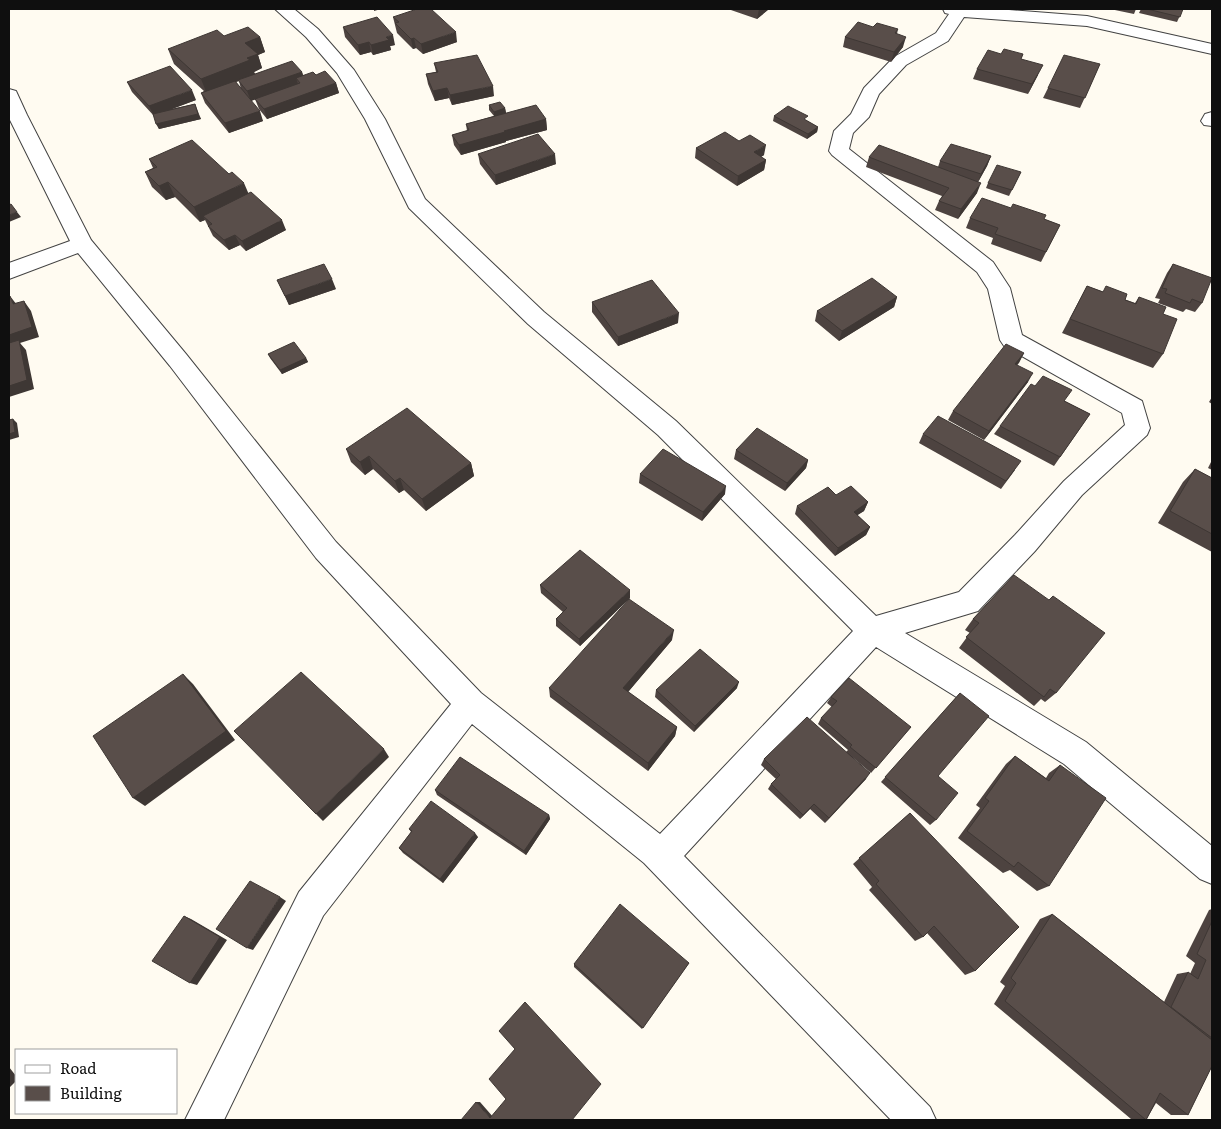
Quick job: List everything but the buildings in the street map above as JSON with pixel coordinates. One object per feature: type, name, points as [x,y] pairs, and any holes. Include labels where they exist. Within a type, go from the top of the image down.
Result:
[{"type":"street","points":[[284,9],[312,33],[345,70],[375,119],[416,203],[536,318],[667,428],[867,626],[1075,754],[1212,867]]},
{"type":"street","points":[[661,857],[874,629],[968,602],[1025,544],[1073,488],[1138,428],[1132,408],[1057,368],[1012,340],[999,288],[985,267],[839,151],[844,131],[859,117],[871,92],[900,61],[942,37],[955,10],[1087,21],[1212,49]]},
{"type":"street","points":[[9,94],[17,115],[82,244],[184,368],[326,550],[470,703],[661,857],[917,1120]]},
{"type":"street","points":[[9,271],[82,244]]},
{"type":"street","points":[[204,1120],[311,904],[470,703]]}]
